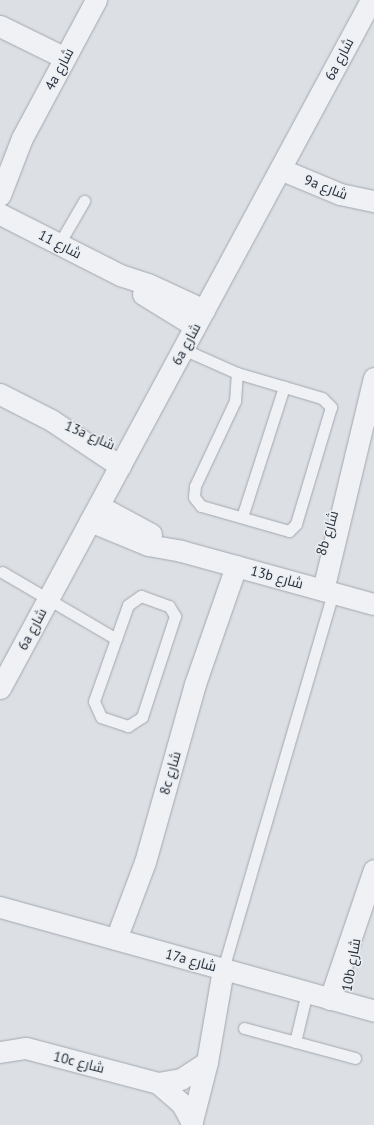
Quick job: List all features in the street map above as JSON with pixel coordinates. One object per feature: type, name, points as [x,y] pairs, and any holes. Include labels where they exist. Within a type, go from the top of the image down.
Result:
[{"type":"street","name":"4a شارع","points":[[0,195],[22,138],[96,0]]},
{"type":"street","name":"6a شارع","points":[[0,688],[283,164],[368,1]]},
{"type":"street","points":[[0,26],[61,65]]},
{"type":"street","points":[[0,36],[61,65]]},
{"type":"street","name":"4a شارع","points":[[0,169],[22,138]]},
{"type":"street","name":"9a شارع","points":[[283,164],[374,196]]},
{"type":"street","name":"9a شارع","points":[[283,164],[340,194],[374,201]]},
{"type":"street","name":"شارع 11","points":[[0,214],[120,275],[136,289],[199,318]]},
{"type":"street","name":"8b شارع","points":[[322,590],[347,481],[374,378]]},
{"type":"street","name":"13a شارع","points":[[0,394],[124,459]]},
{"type":"street","name":"13b شارع","points":[[94,513],[148,545],[181,551],[374,604]]},
{"type":"street","name":"8c شارع","points":[[124,941],[229,564]]},
{"type":"street","name":"10b شارع","points":[[337,1001],[374,870]]},
{"type":"street","name":"17a شارع","points":[[3,907],[374,1011]]},
{"type":"street","name":"10c شارع","points":[[191,1124],[230,971]]},
{"type":"street","name":"10c شارع","points":[[0,1052],[26,1048],[158,1083],[181,1079],[207,1062]]},
{"type":"street","name":"10c شارع","points":[[158,1083],[182,1104],[191,1124]]},
{"type":"lane","points":[[59,244],[84,201]]},
{"type":"lane","points":[[183,348],[237,373],[326,400],[332,407],[296,524],[284,531],[242,517],[201,506],[194,491],[235,401],[237,373]]},
{"type":"lane","points":[[242,517],[284,387]]},
{"type":"lane","points":[[2,572],[116,638]]},
{"type":"lane","points":[[230,971],[322,590]]},
{"type":"lane","points":[[147,597],[169,606],[175,612],[142,717],[128,726],[101,717],[94,707],[116,638],[128,605],[136,598],[147,597]]},
{"type":"lane","points":[[295,1042],[307,992]]},
{"type":"lane","points":[[244,1028],[355,1058]]}]
